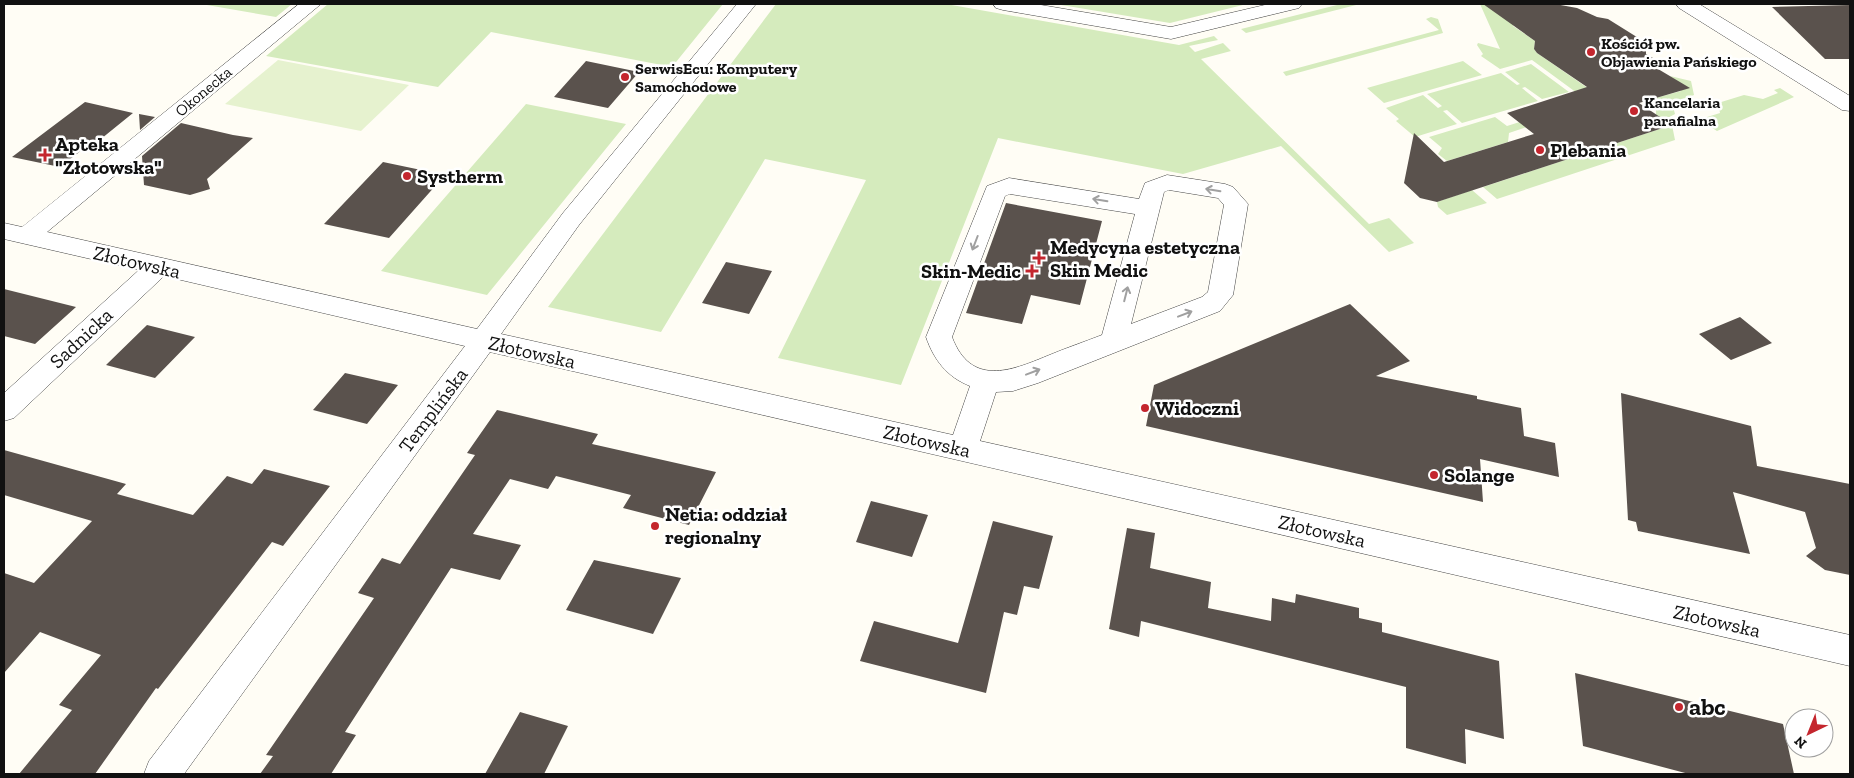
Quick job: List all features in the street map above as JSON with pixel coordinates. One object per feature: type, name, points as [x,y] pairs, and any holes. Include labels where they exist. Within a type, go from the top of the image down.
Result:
[{"type":"street","name":"Okonecka","points":[[15,234],[310,4]]},
{"type":"street","name":"Templińska","points":[[162,774],[473,356],[482,340],[571,219],[747,4]]},
{"type":"street","points":[[1003,4],[1171,33],[1292,4]]},
{"type":"street","points":[[1686,4],[1850,105]]},
{"type":"street","points":[[1114,341],[1148,208],[1153,188],[1167,182],[1225,192],[1236,204],[1220,296],[1211,304],[1018,378],[1001,382],[986,381],[960,370],[943,350],[939,338],[994,191],[1009,186],[1148,208]]},
{"type":"street","name":"Złotowska","points":[[15,234],[1850,651]]},
{"type":"street","name":"Sadnicka","points":[[4,410],[158,267]]},
{"type":"street","points":[[963,449],[986,381]]},
{"type":"green space","points":[[201,4],[292,4],[276,17]]},
{"type":"green space","points":[[328,4],[723,4],[672,67],[491,32],[438,87],[266,56]]},
{"type":"green space","points":[[776,4],[946,4],[1179,45],[1214,36],[1218,40],[1189,46],[1195,52],[1223,43],[1231,51],[1201,59],[1369,224],[1389,218],[1414,243],[1389,252],[1281,146],[1183,174],[998,138],[901,385],[778,358],[866,180],[765,159],[661,332],[548,307]]},
{"type":"green space","points":[[1055,4],[1247,4],[1170,23]]},
{"type":"green space","points":[[1341,4],[1360,4],[1246,33],[1241,29]]},
{"type":"green space","points":[[1480,4],[1518,4],[1515,5],[1513,26],[1535,41],[1534,49],[1537,53],[1605,100],[1509,133],[1508,142],[1447,161],[1438,154],[1442,148],[1429,137],[1495,117],[1507,126],[1536,117],[1577,93],[1532,60],[1500,69],[1481,56],[1483,54],[1477,45],[1478,43],[1500,49]]},
{"type":"green space","points":[[1431,17],[1438,19],[1443,33],[1286,76],[1283,72],[1439,30],[1426,19]]},
{"type":"green space","points":[[278,60],[409,85],[361,131],[225,104]]},
{"type":"green space","points":[[1463,61],[1482,75],[1384,103],[1367,88]]},
{"type":"green space","points":[[1531,64],[1569,92],[1542,99],[1525,87],[1522,88],[1538,101],[1462,123],[1447,110],[1443,111],[1457,124],[1415,137],[1396,121],[1399,119],[1386,108],[1423,95],[1438,108],[1442,106],[1427,94],[1501,73],[1517,85],[1520,84],[1505,72]]},
{"type":"green space","points":[[1670,76],[1691,81],[1694,95],[1672,103],[1675,114],[1664,120],[1656,115],[1656,98],[1681,91],[1680,83]]},
{"type":"green space","points":[[1780,88],[1794,97],[1717,131],[1703,122],[1704,118],[1720,113],[1718,103],[1744,95],[1763,99],[1778,93],[1774,90]]},
{"type":"green space","points":[[526,104],[626,124],[487,295],[381,271]]},
{"type":"green space","points":[[1672,125],[1675,140],[1497,199],[1483,187]]},
{"type":"green space","points":[[1472,190],[1487,203],[1447,215],[1438,207],[1437,202]]},
{"type":"building","points":[[1483,4],[1555,4],[1577,8],[1597,17],[1608,19],[1640,39],[1640,45],[1646,49],[1646,54],[1653,58],[1653,66],[1690,88],[1639,103],[1672,125],[1437,202],[1420,198],[1404,183],[1414,133],[1444,162],[1534,134],[1507,113],[1587,87],[1537,53],[1534,49],[1535,41]]},
{"type":"building","points":[[1850,5],[1850,59],[1825,59],[1772,7]]},
{"type":"building","points":[[586,61],[639,72],[608,108],[554,97]]},
{"type":"building","points":[[85,102],[133,113],[91,147],[87,146],[60,167],[12,157]]},
{"type":"building","points":[[139,114],[155,117],[140,130]]},
{"type":"building","points":[[181,123],[253,138],[207,179],[210,189],[190,195],[144,185],[142,156]]},
{"type":"building","points":[[383,162],[445,175],[389,238],[324,224]]},
{"type":"building","name":"Medycyna estetyczna Skin Medic","points":[[1006,203],[1102,221],[1080,305],[1031,295],[1022,324],[966,313]]},
{"type":"building","points":[[726,262],[772,271],[749,314],[702,303]]},
{"type":"building","points":[[4,289],[76,307],[35,344],[4,336]]},
{"type":"building","points":[[1350,304],[1410,361],[1376,376],[1477,396],[1477,399],[1521,408],[1524,436],[1555,443],[1559,477],[1480,459],[1483,502],[1146,426],[1154,385]]},
{"type":"building","points":[[1740,317],[1772,343],[1731,360],[1699,334]]},
{"type":"building","points":[[147,325],[195,337],[155,378],[106,365]]},
{"type":"building","points":[[345,373],[398,385],[367,424],[313,410]]},
{"type":"building","points":[[1621,393],[1751,426],[1757,466],[1850,484],[1850,575],[1825,570],[1806,556],[1816,548],[1805,512],[1733,492],[1750,554],[1638,531],[1636,522],[1628,520]]},
{"type":"building","points":[[497,410],[598,434],[592,444],[716,472],[689,525],[623,508],[631,495],[556,476],[548,489],[510,479],[473,534],[521,545],[500,580],[451,568],[345,732],[356,735],[331,774],[260,774],[273,756],[266,755],[374,598],[358,593],[382,558],[400,564],[475,455],[467,453]]},
{"type":"building","points":[[4,450],[126,484],[117,494],[193,515],[227,476],[252,484],[264,469],[330,486],[283,546],[272,542],[158,689],[156,688],[95,774],[19,774],[72,710],[59,705],[101,655],[40,632],[4,673],[4,573],[34,583],[92,521],[4,495]]},
{"type":"building","points":[[871,501],[928,515],[912,557],[856,542]]},
{"type":"building","points":[[993,521],[1053,536],[1039,589],[1024,586],[1017,615],[1004,612],[986,693],[860,661],[874,621],[958,643]]},
{"type":"building","points":[[1127,528],[1155,533],[1150,568],[1211,582],[1208,608],[1271,621],[1272,598],[1295,603],[1296,594],[1359,608],[1359,618],[1382,623],[1382,632],[1499,661],[1504,739],[1465,729],[1466,764],[1406,748],[1406,687],[1141,621],[1139,637],[1109,629]]},
{"type":"building","points":[[594,560],[681,578],[653,634],[566,610]]},
{"type":"building","points":[[1575,673],[1783,724],[1784,758],[1790,758],[1794,774],[1689,774],[1583,746]]},
{"type":"building","points":[[520,712],[568,726],[544,774],[485,774]]},
{"type":"place","name":"Kościół pw. Objawienia Pańskiego","points":[[1591,52]]},
{"type":"place","name":"SerwisEcu: Komputery Samochodowe","points":[[625,77]]},
{"type":"place","name":"Kancelaria parafialna","points":[[1634,111]]},
{"type":"place","name":"Plebania","points":[[1540,150]]},
{"type":"place","name":"Apteka \"Złotowska\"","points":[[45,155]]},
{"type":"place","name":"Systherm","points":[[407,176]]},
{"type":"place","name":"Medycyna estetyczna Skin Medic","points":[[1039,258]]},
{"type":"place","name":"Skin-Medic","points":[[1032,271]]},
{"type":"place","name":"Widoczni","points":[[1145,408]]},
{"type":"place","name":"Solange","points":[[1434,475]]},
{"type":"place","name":"Netia: oddział regionalny","points":[[655,526]]},
{"type":"place","name":"abc","points":[[1679,707]]}]
